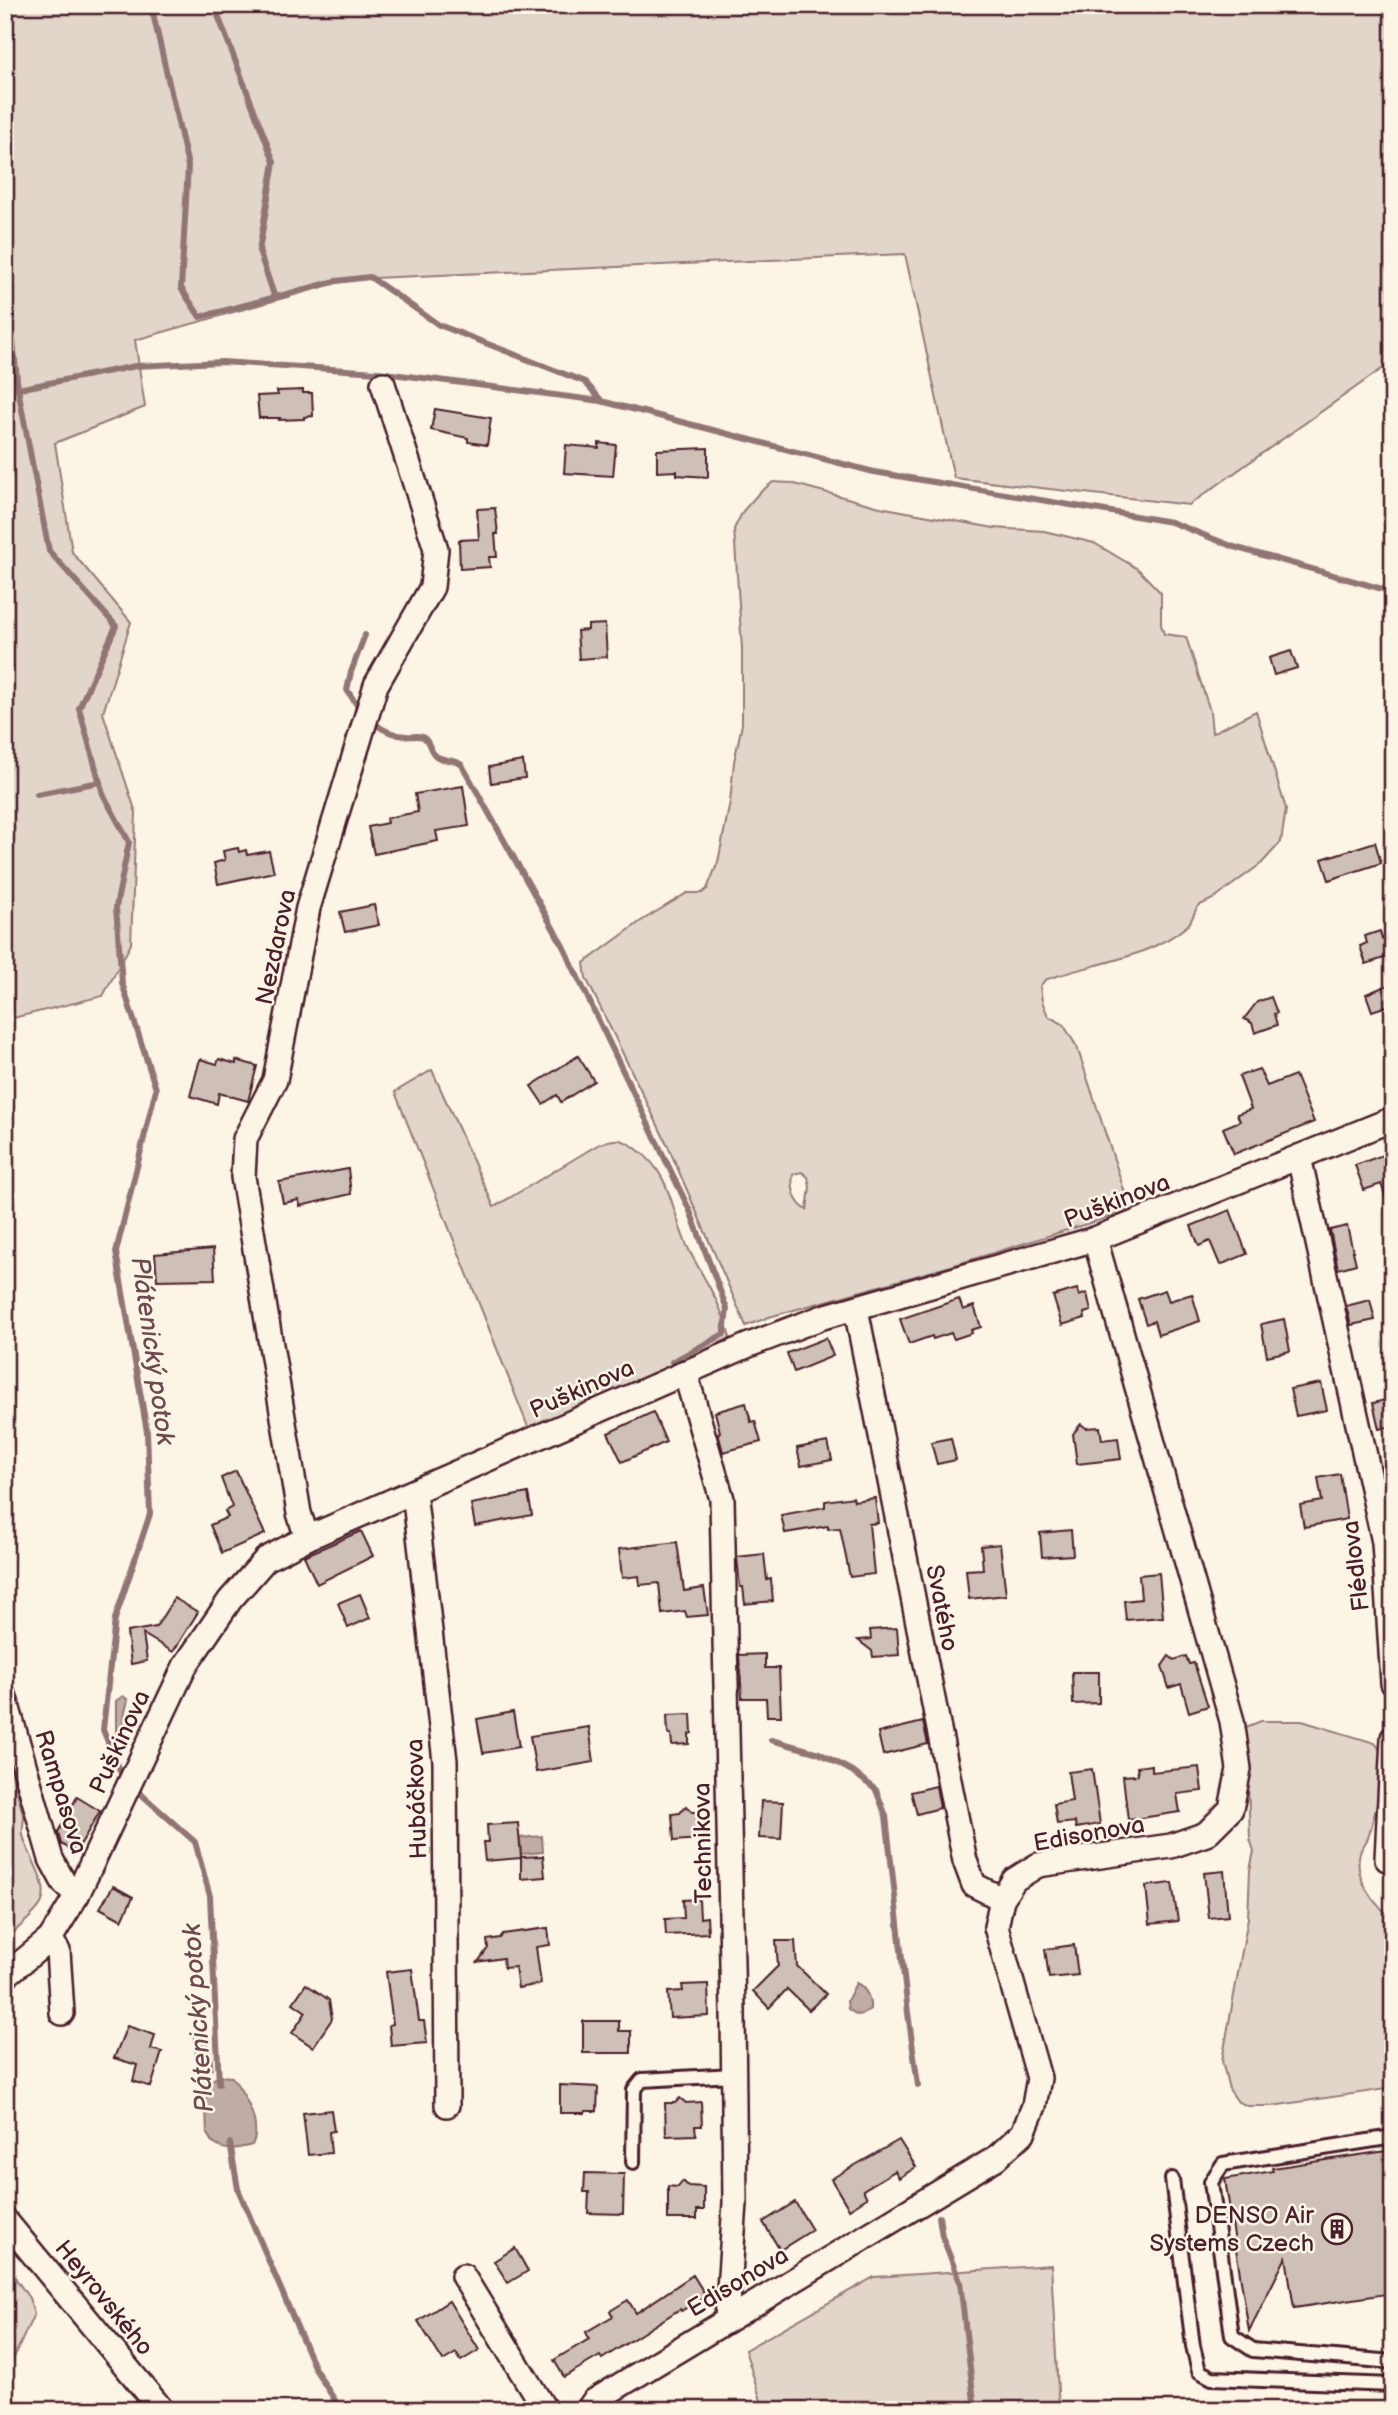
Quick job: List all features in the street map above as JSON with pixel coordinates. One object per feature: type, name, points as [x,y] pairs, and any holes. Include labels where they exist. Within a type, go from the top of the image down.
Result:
[{"type":"street","name":"Nezdarova","points":[[307,1538],[299,1513],[243,1177],[245,1139],[275,1080],[308,908],[376,685],[432,587],[436,549],[383,384]]},
{"type":"street","name":"Puškinova","points":[[5,1976],[50,1939],[77,1895],[185,1666],[230,1600],[266,1559],[307,1538],[685,1372],[823,1317],[1095,1239],[1393,1119]]},
{"type":"street","name":"Flédlova","points":[[1299,1157],[1384,1542],[1393,1682]]},
{"type":"street","name":"Edisonova","points":[[588,2410],[594,2401],[727,2318],[996,2158],[1023,2133],[1034,2106],[1039,2078],[1003,1960],[996,1927],[1002,1899],[1014,1880],[1038,1865],[1171,1846],[1206,1834],[1231,1809],[1239,1769],[1233,1721],[1095,1239]]},
{"type":"street","name":"Svatého","points":[[856,1309],[965,1861],[974,1885],[1002,1899]]},
{"type":"street","name":"Technikova","points":[[685,1372],[722,1499],[735,2203],[727,2318]]},
{"type":"street","name":"Hubáčkova","points":[[414,1492],[445,1761],[447,2105]]},
{"type":"street","name":"Rampasova","points":[[5,1698],[51,1859],[64,1883],[77,1895]]},
{"type":"street","points":[[1387,1859],[1393,1738]]},
{"type":"street","points":[[50,1939],[58,1951],[62,2013]]},
{"type":"street","name":"Heyrovského","points":[[5,2220],[162,2410]]},
{"type":"street","points":[[463,2276],[545,2410]]},
{"type":"lane","points":[[633,2162],[634,2090],[637,2084],[642,2080],[734,2075]]},
{"type":"lane","points":[[1392,2360],[1253,2350],[1232,2336],[1212,2182],[1223,2164],[1393,2137]]},
{"type":"lane","points":[[1172,2179],[1193,2346],[1199,2371],[1212,2378],[1393,2385]]},
{"type":"shaded area","points":[[5,5],[1393,5],[1393,361],[1189,505],[954,478],[905,254],[351,279],[135,340],[145,407],[55,443],[72,552],[131,622],[103,713],[136,813],[131,944],[103,996],[5,1020]]},
{"type":"shaded area","points":[[773,482],[791,483],[880,507],[994,528],[1044,531],[1094,543],[1138,569],[1161,593],[1161,625],[1164,634],[1186,637],[1210,711],[1212,733],[1256,711],[1286,809],[1281,842],[1262,863],[1213,899],[1198,906],[1188,925],[1173,936],[1138,953],[1045,980],[1040,986],[1048,1016],[1063,1024],[1077,1047],[1128,1202],[1128,1209],[951,1266],[769,1317],[746,1326],[667,1144],[586,978],[584,963],[641,921],[687,893],[702,893],[707,889],[718,862],[742,724],[742,649],[734,529],[743,511]],"holes":[[[802,1172],[808,1177],[810,1187],[807,1210],[796,1199],[792,1179],[793,1174]]]},
{"type":"shaded area","points":[[432,1070],[494,1207],[606,1142],[624,1141],[650,1160],[665,1184],[684,1238],[718,1305],[730,1338],[530,1432],[395,1092]]},
{"type":"shaded area","points":[[123,1696],[128,1700],[123,1720],[127,1736],[120,1738],[116,1732],[116,1701]]},
{"type":"shaded area","points":[[1261,1721],[1302,1721],[1375,1743],[1381,1752],[1381,1782],[1368,1838],[1361,1851],[1359,1871],[1366,1890],[1378,1906],[1393,1917],[1393,2088],[1272,2106],[1248,2106],[1238,2102],[1229,2089],[1222,2061],[1248,1918],[1250,1870],[1254,1851],[1250,1839],[1246,1727]]},
{"type":"shaded area","points":[[5,1747],[24,1818],[23,1835],[41,1879],[44,1896],[34,1913],[5,1940]]},
{"type":"shaded area","points":[[542,1836],[543,1852],[521,1854],[520,1838]]},
{"type":"shaded area","points":[[856,1983],[865,1990],[870,2005],[870,2009],[857,2015],[848,2009],[847,2001]]},
{"type":"shaded area","points":[[196,2033],[204,2039],[209,2048],[212,2069],[202,2070],[197,2065]]},
{"type":"shaded area","points":[[219,2076],[232,2077],[247,2100],[255,2128],[252,2145],[221,2148],[207,2134],[205,2084]]},
{"type":"shaded area","points":[[5,2263],[29,2298],[34,2314],[5,2377]]},
{"type":"shaded area","points":[[1051,2265],[1059,2410],[764,2410],[745,2350],[874,2277]]},
{"type":"building","points":[[303,390],[303,393],[312,393],[313,416],[279,420],[280,418],[259,418],[257,396],[278,395],[277,391]]},
{"type":"building","points":[[435,409],[491,418],[487,445],[431,430]]},
{"type":"building","points":[[599,443],[616,445],[613,476],[564,473],[566,445],[599,448]]},
{"type":"building","points":[[708,448],[708,477],[677,475],[677,471],[657,472],[657,450]]},
{"type":"building","points":[[495,508],[497,557],[489,557],[490,567],[460,569],[459,540],[479,539],[477,509]]},
{"type":"building","points":[[605,624],[607,657],[579,659],[577,631],[588,630],[588,625]]},
{"type":"building","points":[[1291,651],[1297,668],[1274,675],[1269,658]]},
{"type":"building","points":[[523,761],[525,778],[491,783],[489,767]]},
{"type":"building","points":[[463,786],[469,826],[436,831],[438,841],[374,854],[368,827],[387,823],[386,818],[418,812],[415,794]]},
{"type":"building","points":[[1375,842],[1381,863],[1329,880],[1322,859]]},
{"type":"building","points":[[238,848],[239,852],[246,850],[247,855],[269,851],[274,872],[218,884],[214,863],[225,860],[223,851]]},
{"type":"building","points":[[374,905],[379,925],[345,932],[340,912]]},
{"type":"building","points":[[1380,931],[1382,939],[1388,936],[1393,955],[1366,964],[1360,946],[1367,943],[1365,936]]},
{"type":"building","points":[[1393,983],[1393,1004],[1372,1011],[1366,994]]},
{"type":"building","points":[[1271,997],[1277,1013],[1274,1014],[1277,1025],[1255,1033],[1252,1023],[1244,1019],[1257,1002]]},
{"type":"building","points":[[578,1056],[594,1081],[561,1102],[557,1095],[543,1104],[531,1086]]},
{"type":"building","points":[[200,1059],[217,1064],[219,1059],[236,1064],[236,1060],[257,1066],[248,1101],[219,1093],[217,1104],[190,1096]]},
{"type":"building","points":[[1259,1069],[1267,1086],[1295,1075],[1314,1122],[1234,1154],[1223,1128],[1240,1121],[1237,1114],[1251,1109],[1239,1076]]},
{"type":"building","points":[[1383,1155],[1387,1167],[1393,1164],[1393,1211],[1381,1184],[1364,1190],[1355,1165]]},
{"type":"building","points":[[348,1169],[351,1194],[300,1206],[299,1200],[283,1203],[279,1182]]},
{"type":"building","points":[[1230,1210],[1247,1254],[1220,1265],[1210,1241],[1199,1246],[1191,1226]]},
{"type":"building","points":[[1347,1226],[1356,1264],[1338,1269],[1330,1230]]},
{"type":"building","points":[[213,1249],[215,1279],[157,1280],[155,1254]]},
{"type":"building","points":[[1077,1289],[1079,1296],[1087,1293],[1091,1311],[1084,1313],[1085,1318],[1062,1325],[1053,1296]]},
{"type":"building","points":[[1165,1290],[1169,1301],[1192,1294],[1200,1321],[1158,1335],[1154,1321],[1146,1324],[1138,1299]]},
{"type":"building","points":[[959,1299],[963,1310],[974,1306],[981,1327],[954,1339],[951,1333],[909,1344],[900,1319]]},
{"type":"building","points":[[1370,1300],[1375,1320],[1351,1325],[1346,1306]]},
{"type":"building","points":[[1284,1319],[1290,1351],[1267,1356],[1261,1324]]},
{"type":"building","points":[[826,1338],[833,1356],[794,1372],[787,1353]]},
{"type":"building","points":[[1321,1383],[1327,1410],[1296,1416],[1290,1389]]},
{"type":"building","points":[[1393,1398],[1393,1426],[1379,1429],[1373,1403]]},
{"type":"building","points":[[746,1403],[751,1422],[755,1421],[761,1442],[723,1452],[715,1412]]},
{"type":"building","points":[[653,1412],[666,1442],[622,1462],[608,1433]]},
{"type":"building","points":[[1081,1424],[1086,1428],[1100,1427],[1102,1440],[1118,1438],[1121,1459],[1077,1464],[1073,1434]]},
{"type":"building","points":[[951,1438],[956,1460],[937,1464],[931,1442]]},
{"type":"building","points":[[828,1442],[832,1460],[801,1466],[797,1448]]},
{"type":"building","points":[[236,1471],[265,1534],[222,1553],[210,1525],[228,1517],[225,1511],[232,1507],[221,1478]]},
{"type":"building","points":[[1340,1474],[1347,1519],[1304,1527],[1300,1505],[1322,1501],[1318,1478]]},
{"type":"building","points":[[528,1493],[532,1515],[475,1526],[471,1504]]},
{"type":"building","points":[[853,1497],[854,1501],[875,1498],[878,1523],[869,1524],[874,1574],[850,1577],[840,1528],[828,1529],[828,1526],[785,1533],[781,1515],[825,1507],[825,1501]]},
{"type":"building","points":[[1071,1530],[1073,1555],[1042,1557],[1040,1533]]},
{"type":"building","points":[[361,1531],[373,1556],[317,1584],[304,1556]]},
{"type":"building","points":[[677,1542],[684,1591],[704,1588],[708,1615],[687,1617],[685,1611],[662,1614],[659,1583],[640,1585],[639,1576],[622,1578],[619,1549]]},
{"type":"building","points":[[1000,1544],[1006,1595],[969,1599],[966,1570],[983,1569],[981,1546]]},
{"type":"building","points":[[764,1554],[767,1580],[771,1579],[773,1601],[745,1604],[737,1557]]},
{"type":"building","points":[[1159,1573],[1163,1617],[1126,1620],[1124,1601],[1141,1599],[1139,1575]]},
{"type":"building","points":[[360,1594],[370,1618],[348,1628],[338,1603]]},
{"type":"building","points":[[174,1598],[198,1612],[173,1652],[143,1634],[147,1661],[131,1664],[127,1632],[156,1627]]},
{"type":"building","points":[[897,1628],[899,1655],[873,1657],[872,1651],[858,1640],[871,1639],[870,1630]]},
{"type":"building","points":[[765,1654],[765,1668],[779,1668],[781,1716],[767,1716],[766,1698],[742,1698],[739,1655]]},
{"type":"building","points":[[1169,1656],[1174,1660],[1186,1656],[1189,1664],[1194,1663],[1208,1706],[1189,1712],[1181,1684],[1169,1688],[1162,1666]]},
{"type":"building","points":[[1072,1672],[1099,1672],[1099,1703],[1073,1704]]},
{"type":"building","points":[[513,1712],[519,1747],[483,1753],[477,1719]]},
{"type":"building","points":[[691,1714],[692,1733],[689,1734],[689,1744],[672,1745],[671,1734],[668,1734],[667,1715]]},
{"type":"building","points":[[923,1722],[928,1744],[883,1755],[878,1733]]},
{"type":"building","points":[[589,1727],[594,1762],[536,1772],[530,1736]]},
{"type":"building","points":[[1152,1765],[1152,1772],[1199,1767],[1202,1791],[1177,1794],[1180,1812],[1128,1820],[1123,1776],[1138,1775],[1137,1767]]},
{"type":"building","points":[[1092,1769],[1100,1824],[1076,1828],[1075,1822],[1057,1824],[1054,1804],[1072,1801],[1068,1772]]},
{"type":"building","points":[[936,1786],[940,1808],[917,1814],[911,1792]]},
{"type":"building","points":[[77,1797],[100,1811],[76,1852],[61,1844],[58,1832]]},
{"type":"building","points":[[761,1801],[783,1802],[781,1839],[759,1838]]},
{"type":"building","points":[[686,1806],[692,1812],[698,1812],[700,1839],[674,1841],[672,1814],[680,1813]]},
{"type":"building","points":[[518,1823],[521,1857],[543,1856],[545,1877],[521,1879],[521,1858],[485,1861],[483,1842],[488,1842],[487,1825]]},
{"type":"building","points":[[1224,1871],[1228,1916],[1209,1918],[1204,1873]]},
{"type":"building","points":[[1172,1883],[1178,1921],[1150,1924],[1146,1886]]},
{"type":"building","points":[[113,1886],[133,1897],[122,1920],[100,1908]]},
{"type":"building","points":[[699,1899],[700,1918],[707,1917],[708,1933],[666,1935],[665,1919],[684,1918],[683,1900]]},
{"type":"building","points":[[548,1928],[550,1945],[536,1947],[541,1984],[518,1988],[515,1967],[504,1968],[503,1958],[478,1962],[488,1948],[487,1940],[500,1938],[503,1934]]},
{"type":"building","points":[[776,1941],[795,1941],[797,1966],[826,1994],[809,2010],[787,1989],[769,2008],[753,1991],[778,1966]]},
{"type":"building","points":[[1074,1945],[1078,1975],[1049,1978],[1045,1949]]},
{"type":"building","points":[[412,1969],[419,2021],[424,2021],[427,2043],[391,2046],[389,2025],[393,2024],[386,1972]]},
{"type":"building","points":[[306,1984],[329,2000],[332,2019],[313,2047],[292,2033],[306,2012],[293,2003]]},
{"type":"building","points":[[708,1984],[709,2016],[670,2018],[668,1992],[683,1991],[682,1985]]},
{"type":"building","points":[[583,2021],[619,2021],[619,2031],[631,2031],[631,2053],[583,2053]]},
{"type":"building","points":[[127,2026],[155,2035],[151,2049],[162,2052],[151,2087],[133,2081],[137,2065],[114,2058]]},
{"type":"building","points":[[560,2085],[598,2087],[597,2111],[560,2113]]},
{"type":"building","points":[[680,2098],[686,2103],[701,2102],[702,2126],[695,2126],[696,2135],[666,2136],[665,2103],[675,2103]]},
{"type":"building","points":[[331,2110],[334,2131],[329,2132],[331,2153],[308,2155],[303,2113]]},
{"type":"building","points":[[899,2140],[916,2167],[899,2178],[895,2171],[863,2190],[867,2198],[849,2209],[831,2179]]},
{"type":"building","name":"DENSO Air Systems Czech","points":[[1393,2150],[1393,2293],[1294,2308],[1286,2257],[1249,2331],[1225,2179],[1273,2171],[1272,2168]]},
{"type":"building","points":[[585,2173],[624,2174],[623,2214],[588,2213],[589,2192],[584,2192]]},
{"type":"building","points":[[683,2181],[688,2186],[704,2187],[704,2210],[697,2210],[697,2219],[668,2219],[668,2186],[678,2187]]},
{"type":"building","points":[[795,2202],[812,2230],[780,2250],[763,2222]]},
{"type":"building","points":[[515,2248],[528,2271],[508,2283],[494,2261]]},
{"type":"building","points":[[693,2275],[706,2296],[681,2311],[680,2309],[602,2359],[600,2356],[564,2377],[554,2360],[589,2339],[586,2332],[613,2316],[610,2311],[628,2300],[636,2313]]},
{"type":"building","points":[[449,2301],[479,2350],[461,2361],[456,2353],[443,2361],[418,2321]]},
{"type":"waterway","points":[[151,5],[188,166],[181,288],[200,317],[336,281],[370,277],[439,325],[585,382],[601,400]]},
{"type":"waterway","points":[[214,5],[274,162],[259,251],[275,298]]},
{"type":"waterway","points":[[5,265],[18,389],[136,366],[222,362],[377,372],[601,401],[874,472],[1171,522],[1234,547],[1393,592]]},
{"type":"waterway","name":"Plátenický potok","points":[[18,389],[49,551],[116,626],[79,708],[103,794],[129,842],[116,907],[122,983],[156,1089],[116,1252],[147,1432],[150,1514],[115,1619],[103,1730],[123,1778]]},
{"type":"waterway","points":[[361,711],[347,690],[365,635]]},
{"type":"waterway","points":[[374,723],[393,734],[423,737],[436,756],[462,765],[562,944],[690,1211],[727,1309],[724,1334],[672,1362]]},
{"type":"waterway","points":[[37,794],[100,782]]},
{"type":"waterway","points":[[771,1740],[819,1753],[852,1771],[876,1790],[886,1816],[918,2085]]},
{"type":"waterway","name":"Plátenický potok","points":[[141,1794],[195,1842],[210,1896],[219,2084]]},
{"type":"waterway","name":"Plátenický potok","points":[[230,2143],[238,2189],[315,2369],[341,2410]]},
{"type":"waterway","points":[[939,2217],[942,2236],[960,2282],[975,2410]]},
{"type":"place","name":"DENSO Air Systems Czech","points":[[1337,2229]]}]
